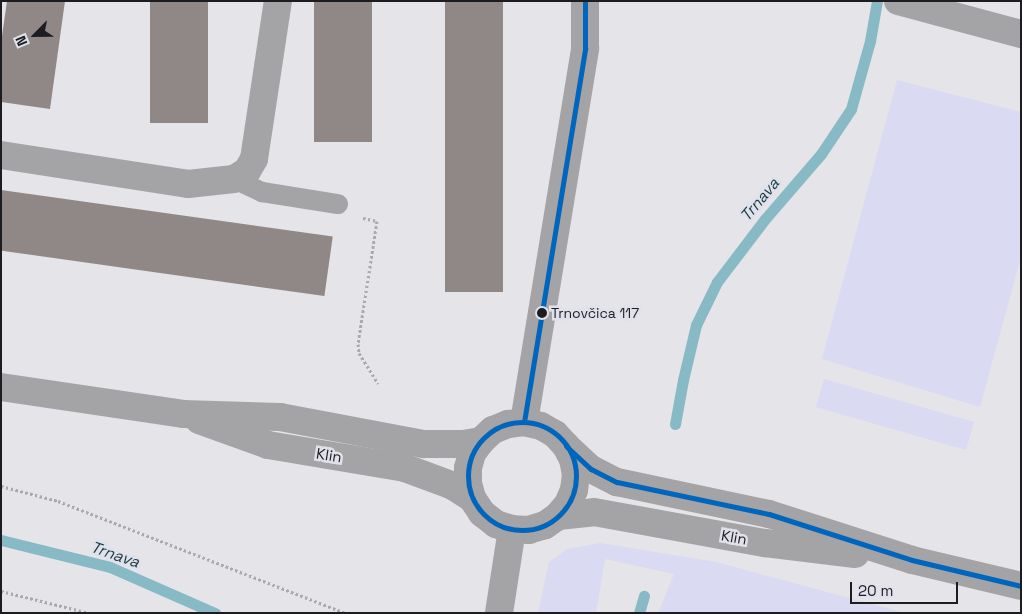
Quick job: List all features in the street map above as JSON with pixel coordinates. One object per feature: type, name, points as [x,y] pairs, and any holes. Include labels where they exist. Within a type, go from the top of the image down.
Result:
[{"type":"street","points":[[1,155],[188,184],[234,179],[247,171],[254,158],[278,1]]},
{"type":"street","points":[[524,422],[585,48],[584,1]]},
{"type":"street","points":[[911,3],[1021,34]]},
{"type":"street","name":"Klin","points":[[1,387],[184,414],[280,417],[423,444],[463,444],[481,441]]},
{"type":"street","name":"Klin","points":[[184,414],[268,445],[405,468],[451,485],[472,498]]},
{"type":"street","points":[[524,422],[541,426],[555,434],[566,446],[573,459],[576,474],[574,490],[568,504],[558,516],[545,525],[529,530],[512,529],[496,524],[482,513],[472,498],[468,484],[468,468],[472,453],[481,441],[493,430],[508,424],[524,422]]},
{"type":"street","name":"Klin","points":[[566,446],[591,469],[617,482],[768,514],[912,560],[1021,586]]},
{"type":"street","name":"Klin","points":[[558,516],[594,512],[765,543],[912,560]]},
{"type":"street","points":[[499,613],[512,529]]},
{"type":"lane","points":[[234,179],[262,192],[338,204]]},
{"type":"path","points":[[338,204],[347,216],[377,221],[358,344],[359,353],[378,384]]},
{"type":"path","points":[[1,486],[58,501],[346,613]]},
{"type":"path","points":[[1,591],[89,613]]},
{"type":"shaded area","points":[[897,80],[1021,112],[1021,257],[980,407],[822,359]]},
{"type":"shaded area","points":[[824,379],[974,422],[966,450],[816,407]]},
{"type":"shaded area","points":[[600,543],[716,562],[905,613],[658,613],[674,574],[605,559],[596,613],[538,613],[549,562],[567,549]]},
{"type":"building","points":[[7,1],[65,1],[50,109],[1,102],[1,43]]},
{"type":"building","points":[[150,1],[208,1],[208,123],[150,123]]},
{"type":"building","points":[[314,1],[372,1],[372,142],[314,142]]},
{"type":"building","points":[[445,1],[503,1],[503,292],[445,292]]},
{"type":"building","points":[[1,190],[333,237],[324,296],[1,251]]},
{"type":"waterway","name":"Trnava","points":[[675,424],[696,325],[717,282],[765,219],[821,154],[851,109],[870,41],[877,1]]},
{"type":"waterway","name":"Trnava","points":[[1,540],[110,567],[215,613]]},
{"type":"waterway","name":"Trnava","points":[[639,613],[644,596]]},
{"type":"transit line","points":[[524,422],[585,48],[585,1]]},
{"type":"transit line","points":[[522,422],[543,426],[560,438],[572,455],[576,476],[572,497],[560,514],[543,526],[522,530],[501,526],[484,514],[472,497],[468,476],[472,455],[484,438],[501,426],[522,422]]},
{"type":"transit line","points":[[566,446],[591,469],[617,482],[769,514],[912,560],[1021,586]]},
{"type":"place","name":"Trnovčica 117","points":[[542,313]]}]
